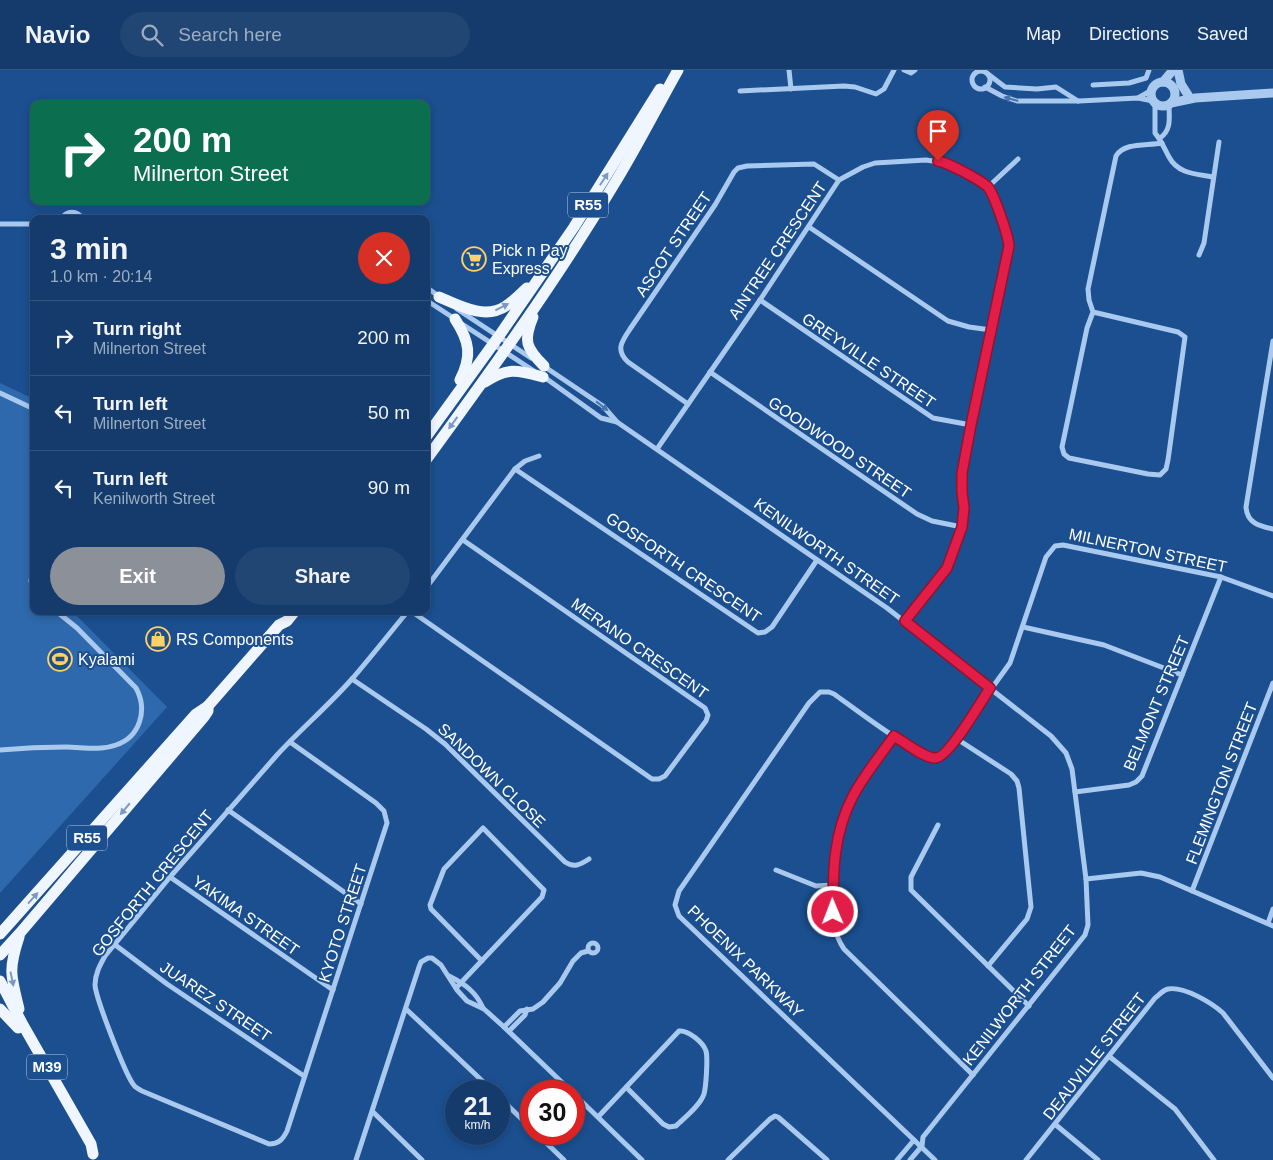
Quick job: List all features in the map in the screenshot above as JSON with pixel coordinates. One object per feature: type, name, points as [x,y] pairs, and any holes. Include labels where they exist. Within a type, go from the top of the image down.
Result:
[{"type":"main road","name":"R55","points":[[430,431],[574,227],[670,70]]},
{"type":"main road","name":"R55","points":[[430,455],[543,295],[594,217],[624,169],[678,70]]},
{"type":"main road","points":[[440,297],[480,312],[491,312],[505,306],[539,277]]},
{"type":"main road","points":[[480,386],[500,372],[543,371],[531,352],[526,339],[529,327],[543,295]]},
{"type":"main road","points":[[450,402],[469,357],[464,333],[455,319]]},
{"type":"main road","name":"R55","points":[[279,625],[283,615]]},
{"type":"main road","name":"R55","points":[[0,934],[176,743],[204,717],[208,706],[279,625],[291,615]]},
{"type":"main road","name":"R55","points":[[0,955],[176,743]]},
{"type":"main road","points":[[20,933],[12,958],[10,972],[20,1026]]},
{"type":"main road","name":"M39","points":[[0,981],[20,1026]]},
{"type":"main road","name":"M39","points":[[0,995],[20,1026],[86,1146],[94,1157]]},
{"type":"main road","points":[[0,1008],[20,1026]]},
{"type":"street","points":[[789,70],[791,89]]},
{"type":"street","points":[[740,91],[844,86],[855,87],[876,94],[884,89],[894,70]]},
{"type":"street","points":[[904,70],[911,73],[915,70]]},
{"type":"street","points":[[1093,85],[1138,81],[1146,78],[1149,70]]},
{"type":"street","points":[[1169,85],[1176,70]]},
{"type":"street","points":[[1176,70],[1180,81],[1191,96]]},
{"type":"street","points":[[1079,101],[1056,87],[1037,89],[1005,87],[986,72],[975,71],[972,77],[973,84],[977,88],[985,87],[1017,101],[1079,101],[1138,98],[1162,106],[1191,96],[1273,93]]},
{"type":"street","points":[[985,87],[989,82],[986,72]]},
{"type":"street","points":[[1191,96],[1169,85],[1156,83],[1151,95],[1154,102],[1155,132],[1170,159],[1181,171],[1213,177]]},
{"type":"street","points":[[1093,312],[1178,332],[1185,337],[1168,460],[1166,469],[1160,475],[1073,459],[1067,457],[1062,451],[1085,338],[1093,312],[1088,289],[1116,156],[1119,150],[1125,147],[1161,141],[1169,125],[1170,104],[1175,95],[1169,85]]},
{"type":"street","points":[[1138,98],[1152,90]]},
{"type":"street","points":[[1198,255],[1204,243],[1219,142]]},
{"type":"street","points":[[905,621],[947,568],[962,527],[964,508],[961,480],[1009,246],[1006,230],[988,187],[1018,160]]},
{"type":"street","name":"AINTREE CRESCENT","points":[[657,449],[760,300],[839,180],[863,167],[875,163],[938,161],[953,166],[988,187]]},
{"type":"street","name":"ASCOT STREET","points":[[688,404],[628,362],[622,355],[621,345],[630,328],[715,205],[731,177],[738,168],[747,166],[811,163],[839,180]]},
{"type":"street","points":[[64,215],[72,212],[80,215]]},
{"type":"street","points":[[0,224],[30,224]]},
{"type":"street","points":[[809,226],[948,321],[969,328],[991,330]]},
{"type":"street","points":[[430,290],[507,347]]},
{"type":"street","name":"GREYVILLE STREET","points":[[760,300],[933,418],[971,425]]},
{"type":"street","points":[[430,303],[455,319],[507,347]]},
{"type":"street","points":[[1273,341],[1246,507],[1247,514],[1252,522],[1258,526],[1273,529]]},
{"type":"street","name":"KENILWORTH STREET","points":[[507,347],[543,371],[562,378],[603,406],[618,422],[905,621],[1051,736],[1062,747],[1071,764],[1086,879],[1088,925],[1085,935],[923,1137]]},
{"type":"street","name":"KENILWORTH STREET","points":[[507,347],[543,371],[556,386],[601,418],[618,422]]},
{"type":"street","name":"GOODWOOD STREET","points":[[710,372],[917,514],[932,521],[962,527]]},
{"type":"street","points":[[556,386],[562,378]]},
{"type":"street","points":[[0,393],[30,407]]},
{"type":"street","points":[[430,583],[515,469],[525,461],[539,456]]},
{"type":"street","name":"GOSFORTH CRESCENT","points":[[515,469],[758,633],[765,632],[772,627],[817,560]]},
{"type":"street","name":"MERANO CRESCENT","points":[[416,615],[652,779],[659,779],[664,776],[706,721],[708,715],[705,708],[463,540]]},
{"type":"street","name":"MILNERTON STREET","points":[[809,703],[820,692],[829,692],[923,754],[939,758],[956,739],[990,688],[1010,663],[1046,557],[1056,545],[1220,577],[1273,596]]},
{"type":"street","name":"BELMONT STREET","points":[[1075,792],[1130,785],[1139,780],[1146,767],[1220,577]]},
{"type":"street","points":[[0,750],[42,747],[110,747],[124,742],[139,725],[142,710],[140,695],[136,688],[77,628],[61,615]]},
{"type":"street","name":"GOSFORTH CRESCENT","points":[[269,1144],[142,1091],[134,1085],[102,1010],[95,988],[98,970],[114,944],[228,810],[290,742],[317,717],[352,679],[407,615]]},
{"type":"street","points":[[1023,627],[1104,645],[1182,675]]},
{"type":"street","name":"SANDOWN CLOSE","points":[[352,679],[438,738],[565,862],[573,866],[589,859]]},
{"type":"street","name":"FLEMINGTON STREET","points":[[1192,891],[1273,684]]},
{"type":"street","name":"PHOENIX PARKWAY","points":[[809,703],[679,891],[675,900],[676,910],[679,916],[914,1140]]},
{"type":"street","points":[[894,736],[850,802],[837,842],[833,885],[834,926],[838,940],[844,949],[973,1075]]},
{"type":"street","points":[[956,739],[1011,774],[1017,780],[1020,788],[1031,906],[1027,919],[988,966]]},
{"type":"street","name":"KYOTO STREET","points":[[269,1144],[274,1144],[283,1138],[386,829],[386,815],[376,803],[290,742]]},
{"type":"street","points":[[228,810],[361,904]]},
{"type":"street","points":[[938,825],[911,877],[911,890],[1029,1006]]},
{"type":"street","points":[[456,988],[482,962],[542,896],[544,890],[483,828],[444,869],[430,905],[432,910],[482,962]]},
{"type":"street","points":[[776,870],[816,886],[833,885]]},
{"type":"street","points":[[1086,879],[1141,873],[1148,874],[1270,924],[1273,910]]},
{"type":"street","name":"YAKIMA STREET","points":[[170,877],[333,990]]},
{"type":"street","name":"JUAREZ STREET","points":[[114,944],[167,984],[304,1076]]},
{"type":"street","points":[[504,1026],[520,1011],[533,1009],[543,1002],[560,983],[573,961],[581,953],[588,951]]},
{"type":"street","points":[[356,1160],[419,967],[425,959],[432,958],[436,961],[467,1001],[484,1009],[504,1026],[560,1080]]},
{"type":"street","points":[[448,976],[471,990],[479,998],[484,1009]]},
{"type":"street","name":"DEAUVILLE STREET","points":[[1026,1160],[1161,993],[1168,989],[1176,989],[1206,1000],[1223,1013],[1273,1078]]},
{"type":"street","points":[[406,1009],[481,1080]]},
{"type":"street","points":[[509,1031],[525,1015],[527,1009]]},
{"type":"street","points":[[598,1117],[626,1087],[679,1031],[687,1031],[705,1049],[704,1094],[676,1126],[669,1127],[663,1124],[626,1087]]},
{"type":"street","points":[[1110,1057],[1174,1109],[1214,1160]]},
{"type":"street","points":[[585,1105],[642,1160]]},
{"type":"street","points":[[510,1108],[520,1117]]},
{"type":"street","points":[[373,1112],[422,1160]]},
{"type":"street","points":[[728,1160],[775,1116],[827,1160]]},
{"type":"street","points":[[1056,1125],[1098,1160]]},
{"type":"street","points":[[897,1160],[914,1140],[923,1137],[922,1146],[910,1160]]},
{"type":"street","points":[[914,1140],[935,1160]]},
{"type":"street","points":[[548,1145],[564,1160]]},
{"type":"shaded area","name":"Kyalami","points":[[0,383],[30,397],[30,615],[76,615],[167,707],[0,893]]},
{"type":"place","name":"Pick n Pay Express","points":[[474,259]]},
{"type":"place","name":"RS Components","points":[[158,639]]},
{"type":"place","name":"Kyalami","points":[[60,659]]},
{"type":"route","points":[[833,912],[834,859],[842,824],[852,797],[894,736],[923,754],[939,758],[956,739],[990,688],[905,621],[947,568],[962,527],[964,515],[962,473],[1009,246],[1006,230],[988,187],[953,166],[938,161]]}]
